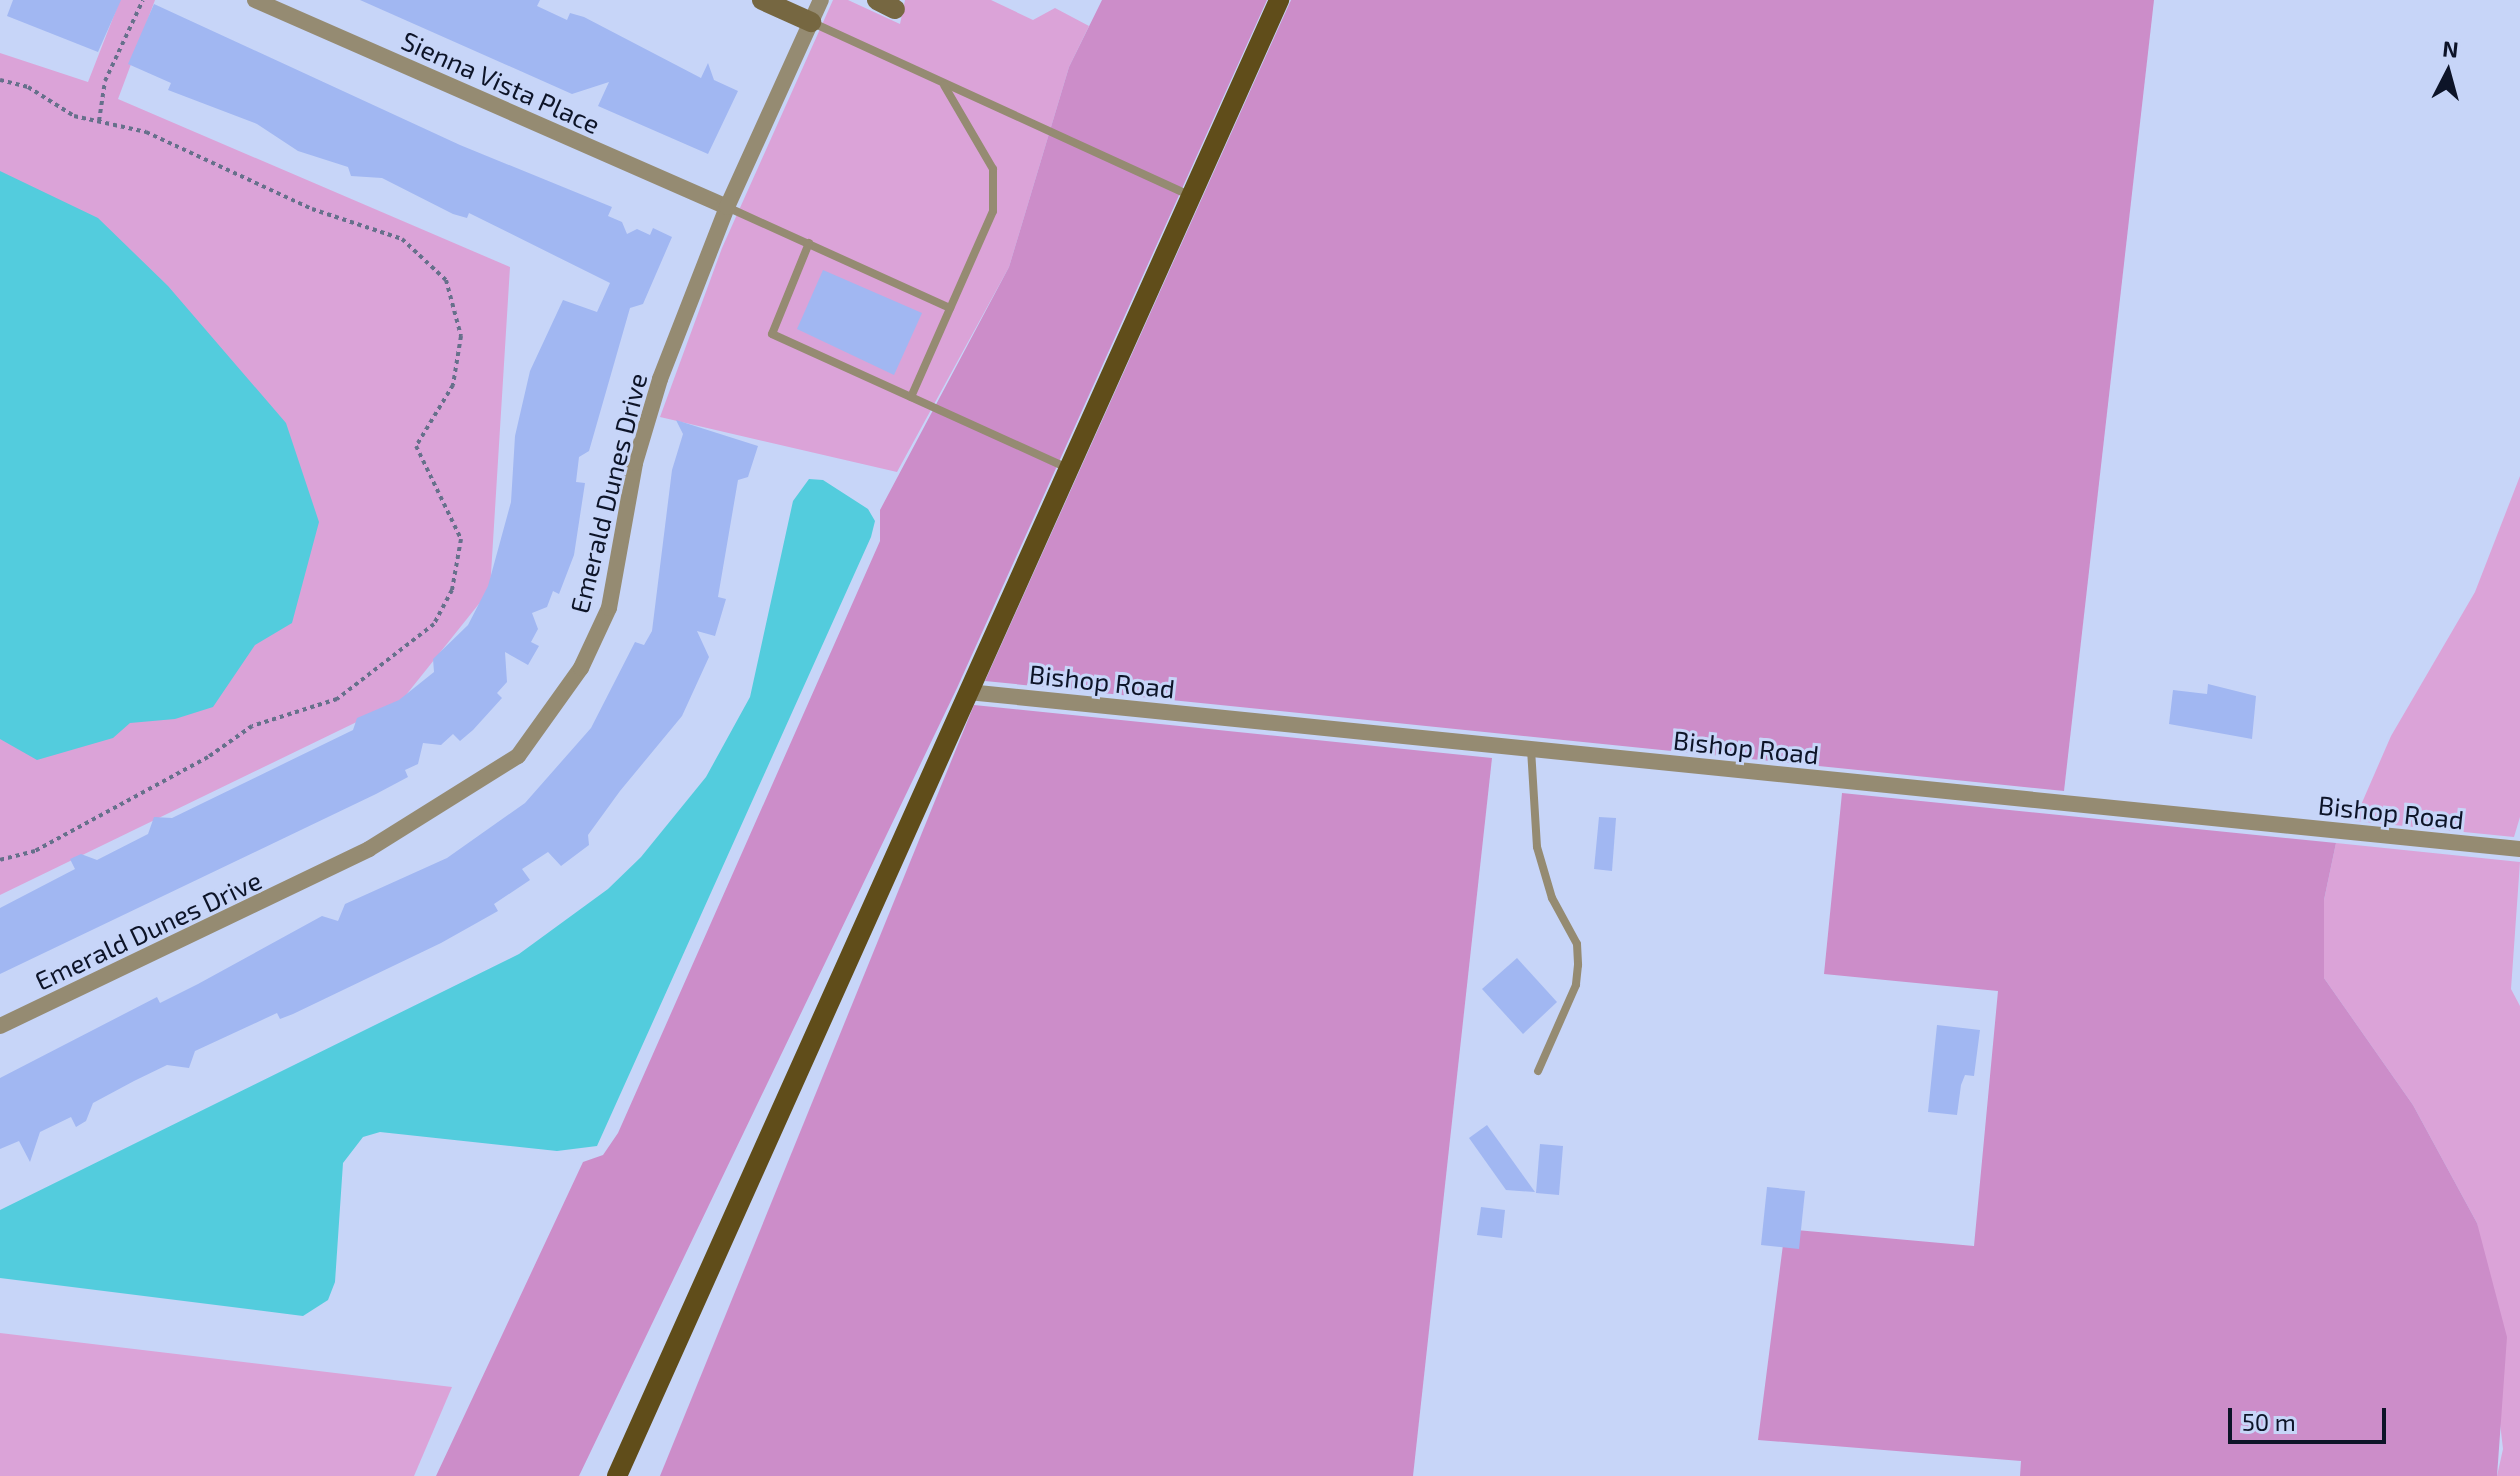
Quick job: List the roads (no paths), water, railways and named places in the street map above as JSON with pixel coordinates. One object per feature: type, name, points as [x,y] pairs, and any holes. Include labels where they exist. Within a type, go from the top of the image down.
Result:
[{"type":"main road","points":[[617,1476],[1279,0]]},
{"type":"street","name":"Sienna Vista Place","points":[[255,0],[727,207]]},
{"type":"street","points":[[762,0],[811,22]]},
{"type":"street","name":"Emerald Dunes Drive","points":[[0,1026],[369,849],[518,756],[581,668],[609,608],[635,463],[660,379],[727,207],[821,0]]},
{"type":"street","name":"Bishop Road","points":[[968,692],[2520,849]]},
{"type":"lane","points":[[811,22],[1191,196]]},
{"type":"lane","points":[[911,397],[993,211],[993,169],[943,84]]},
{"type":"lane","points":[[727,207],[950,308]]},
{"type":"lane","points":[[809,243],[772,334],[1068,468]]},
{"type":"lane","points":[[1531,749],[1537,847],[1552,898],[1577,944],[1578,965],[1576,985],[1538,1071]]}]
